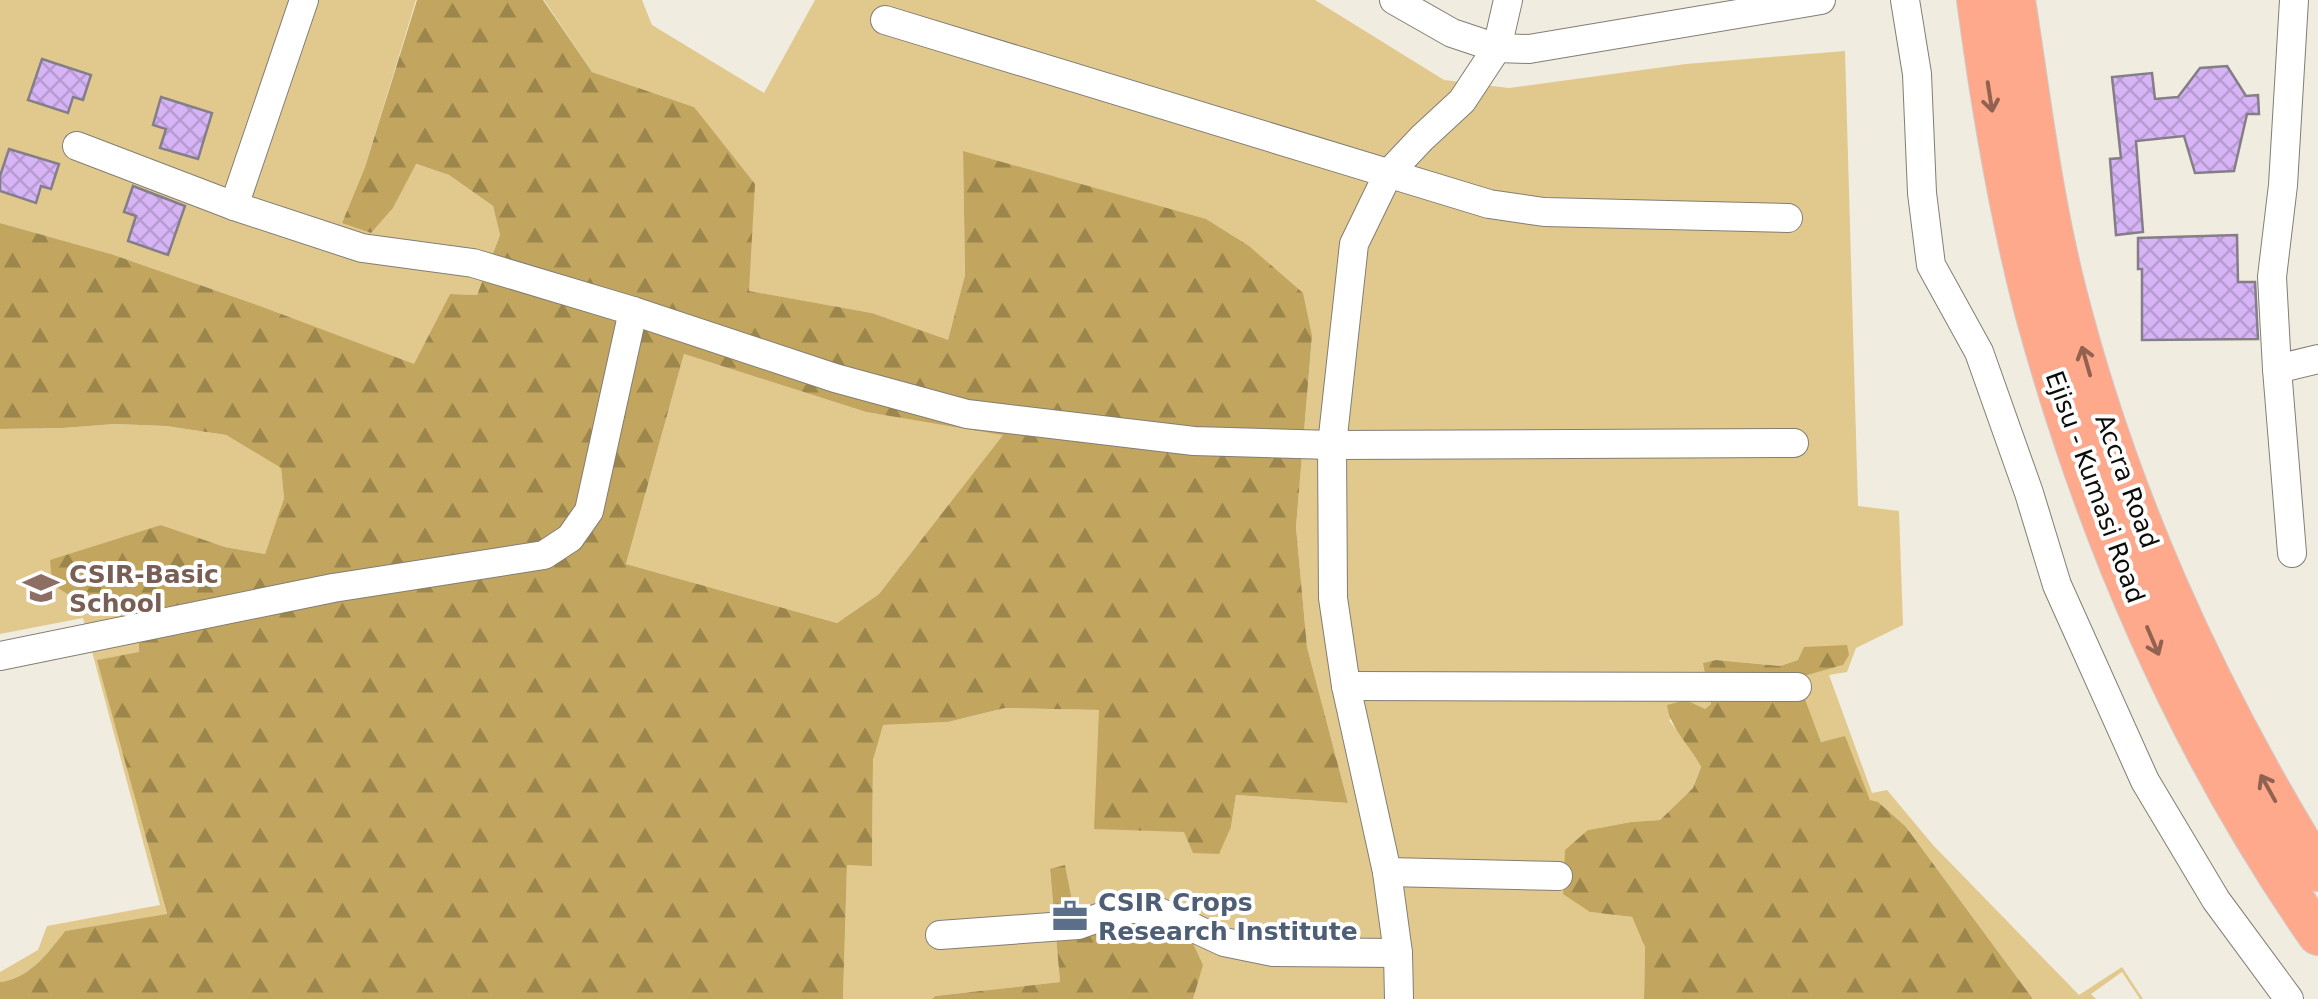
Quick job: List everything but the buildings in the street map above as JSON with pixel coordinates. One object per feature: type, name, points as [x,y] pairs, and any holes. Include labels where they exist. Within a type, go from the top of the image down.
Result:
[{"type":"highway","name":"Ejisu - Kumasi Road","points":[[1977,0],[2011,210],[2035,311],[2110,542],[2161,660],[2235,803],[2318,935]]},
{"type":"highway","name":"Accra Road","points":[[2015,0],[2044,191],[2064,283],[2119,468],[2153,554],[2229,717],[2318,872]]},
{"type":"street","points":[[234,206],[304,0]]},
{"type":"street","points":[[1394,0],[1452,33],[1497,48],[1529,49],[1821,0]]},
{"type":"street","points":[[1399,999],[1398,953],[1387,872],[1346,686],[1333,598],[1332,445],[1354,244],[1388,174],[1462,102],[1497,48],[1508,0]]},
{"type":"street","points":[[1905,0],[1917,74],[1922,194],[1931,265],[1979,352],[2057,585],[2145,781],[2216,900],[2289,999]]},
{"type":"street","points":[[2292,553],[2272,276],[2294,0]]},
{"type":"street","points":[[885,20],[1490,204],[1544,212],[1788,218]]},
{"type":"street","points":[[77,146],[234,206],[362,248],[473,263],[835,378],[967,414],[1194,442],[1794,443]]},
{"type":"street","points":[[0,656],[334,588],[544,555],[570,538],[589,512],[633,311]]},
{"type":"street","points":[[2277,369],[2318,359]]},
{"type":"street","points":[[1346,686],[1797,688]]},
{"type":"street","points":[[1387,872],[1558,876]]},
{"type":"street","points":[[940,935],[1078,925],[1124,909],[1141,908],[1157,911],[1224,942],[1273,952],[1398,953]]},
{"type":"shaded area","points":[[0,0],[416,0],[365,167],[342,223],[393,208],[415,164],[449,175],[493,206],[500,235],[477,295],[450,294],[414,365],[111,254],[0,223]]},
{"type":"shaded area","points":[[544,0],[642,0],[652,25],[764,93],[815,0],[1315,0],[1444,80],[1509,88],[1686,64],[1845,51],[1858,506],[1899,511],[1903,625],[1856,648],[1847,672],[1829,675],[1872,793],[1887,790],[1933,845],[2079,995],[2122,967],[2143,999],[2122,972],[2091,994],[2096,999],[2033,999],[1906,827],[1870,801],[1845,737],[1821,742],[1796,678],[1843,665],[1798,660],[1780,666],[1716,660],[1704,663],[1711,704],[1669,720],[1701,767],[1693,788],[1660,820],[1588,830],[1590,912],[1632,917],[1645,947],[1644,999],[1193,999],[1202,966],[1092,927],[1073,905],[1065,866],[1050,870],[1060,982],[932,999],[843,999],[847,864],[872,865],[873,760],[882,725],[948,722],[1005,708],[1100,710],[1095,828],[1231,827],[1236,795],[1348,803],[1307,647],[1296,527],[1312,336],[963,152],[965,275],[948,341],[872,313],[748,291],[694,107],[592,72]]},
{"type":"shaded area","points":[[684,354],[866,412],[1004,434],[879,594],[837,623],[626,564]]},
{"type":"shaded area","points":[[166,426],[226,435],[281,468],[284,498],[265,554],[225,547],[161,525],[107,606],[137,601],[139,653],[98,660],[167,915],[65,931],[29,970],[0,982],[0,972],[38,950],[47,926],[160,905],[83,618],[0,634],[0,429]]},
{"type":"green space","points":[[417,0],[543,0],[592,72],[694,107],[755,184],[749,291],[872,313],[948,340],[965,275],[963,151],[1206,219],[1249,246],[1303,293],[1312,336],[1296,527],[1307,647],[1348,803],[1236,795],[1231,827],[1219,854],[1193,853],[1184,832],[1094,829],[1099,710],[1005,708],[948,722],[883,725],[873,760],[872,866],[847,865],[843,999],[0,999],[0,982],[29,970],[65,931],[167,914],[97,660],[139,652],[137,602],[103,603],[72,596],[52,583],[50,560],[161,525],[225,547],[265,554],[284,498],[281,468],[226,435],[166,426],[115,424],[0,429],[0,223],[111,254],[414,364],[450,294],[477,295],[500,235],[493,206],[449,175],[416,164],[393,208],[371,233],[342,223],[365,167]],"holes":[[[684,354],[866,412],[1003,435],[879,594],[837,623],[626,564]]]},
{"type":"green space","points":[[1847,645],[1849,655],[1843,665],[1797,678],[1821,742],[1845,736],[1870,800],[1878,802],[1906,827],[2033,999],[1644,999],[1645,947],[1632,917],[1590,912],[1563,894],[1565,850],[1588,830],[1660,820],[1693,788],[1701,767],[1672,722],[1667,705],[1686,700],[1705,709],[1711,704],[1703,663],[1716,660],[1780,666],[1798,660],[1804,647]]},
{"type":"green space","points":[[1065,865],[1073,905],[1092,927],[1138,917],[1189,935],[1203,965],[1193,999],[932,999],[1060,982],[1050,869]]},
{"type":"place","name":"CSIR-Basic School","points":[[41,588]]},
{"type":"place","name":"CSIR Crops Research Institute","points":[[1070,916]]}]
